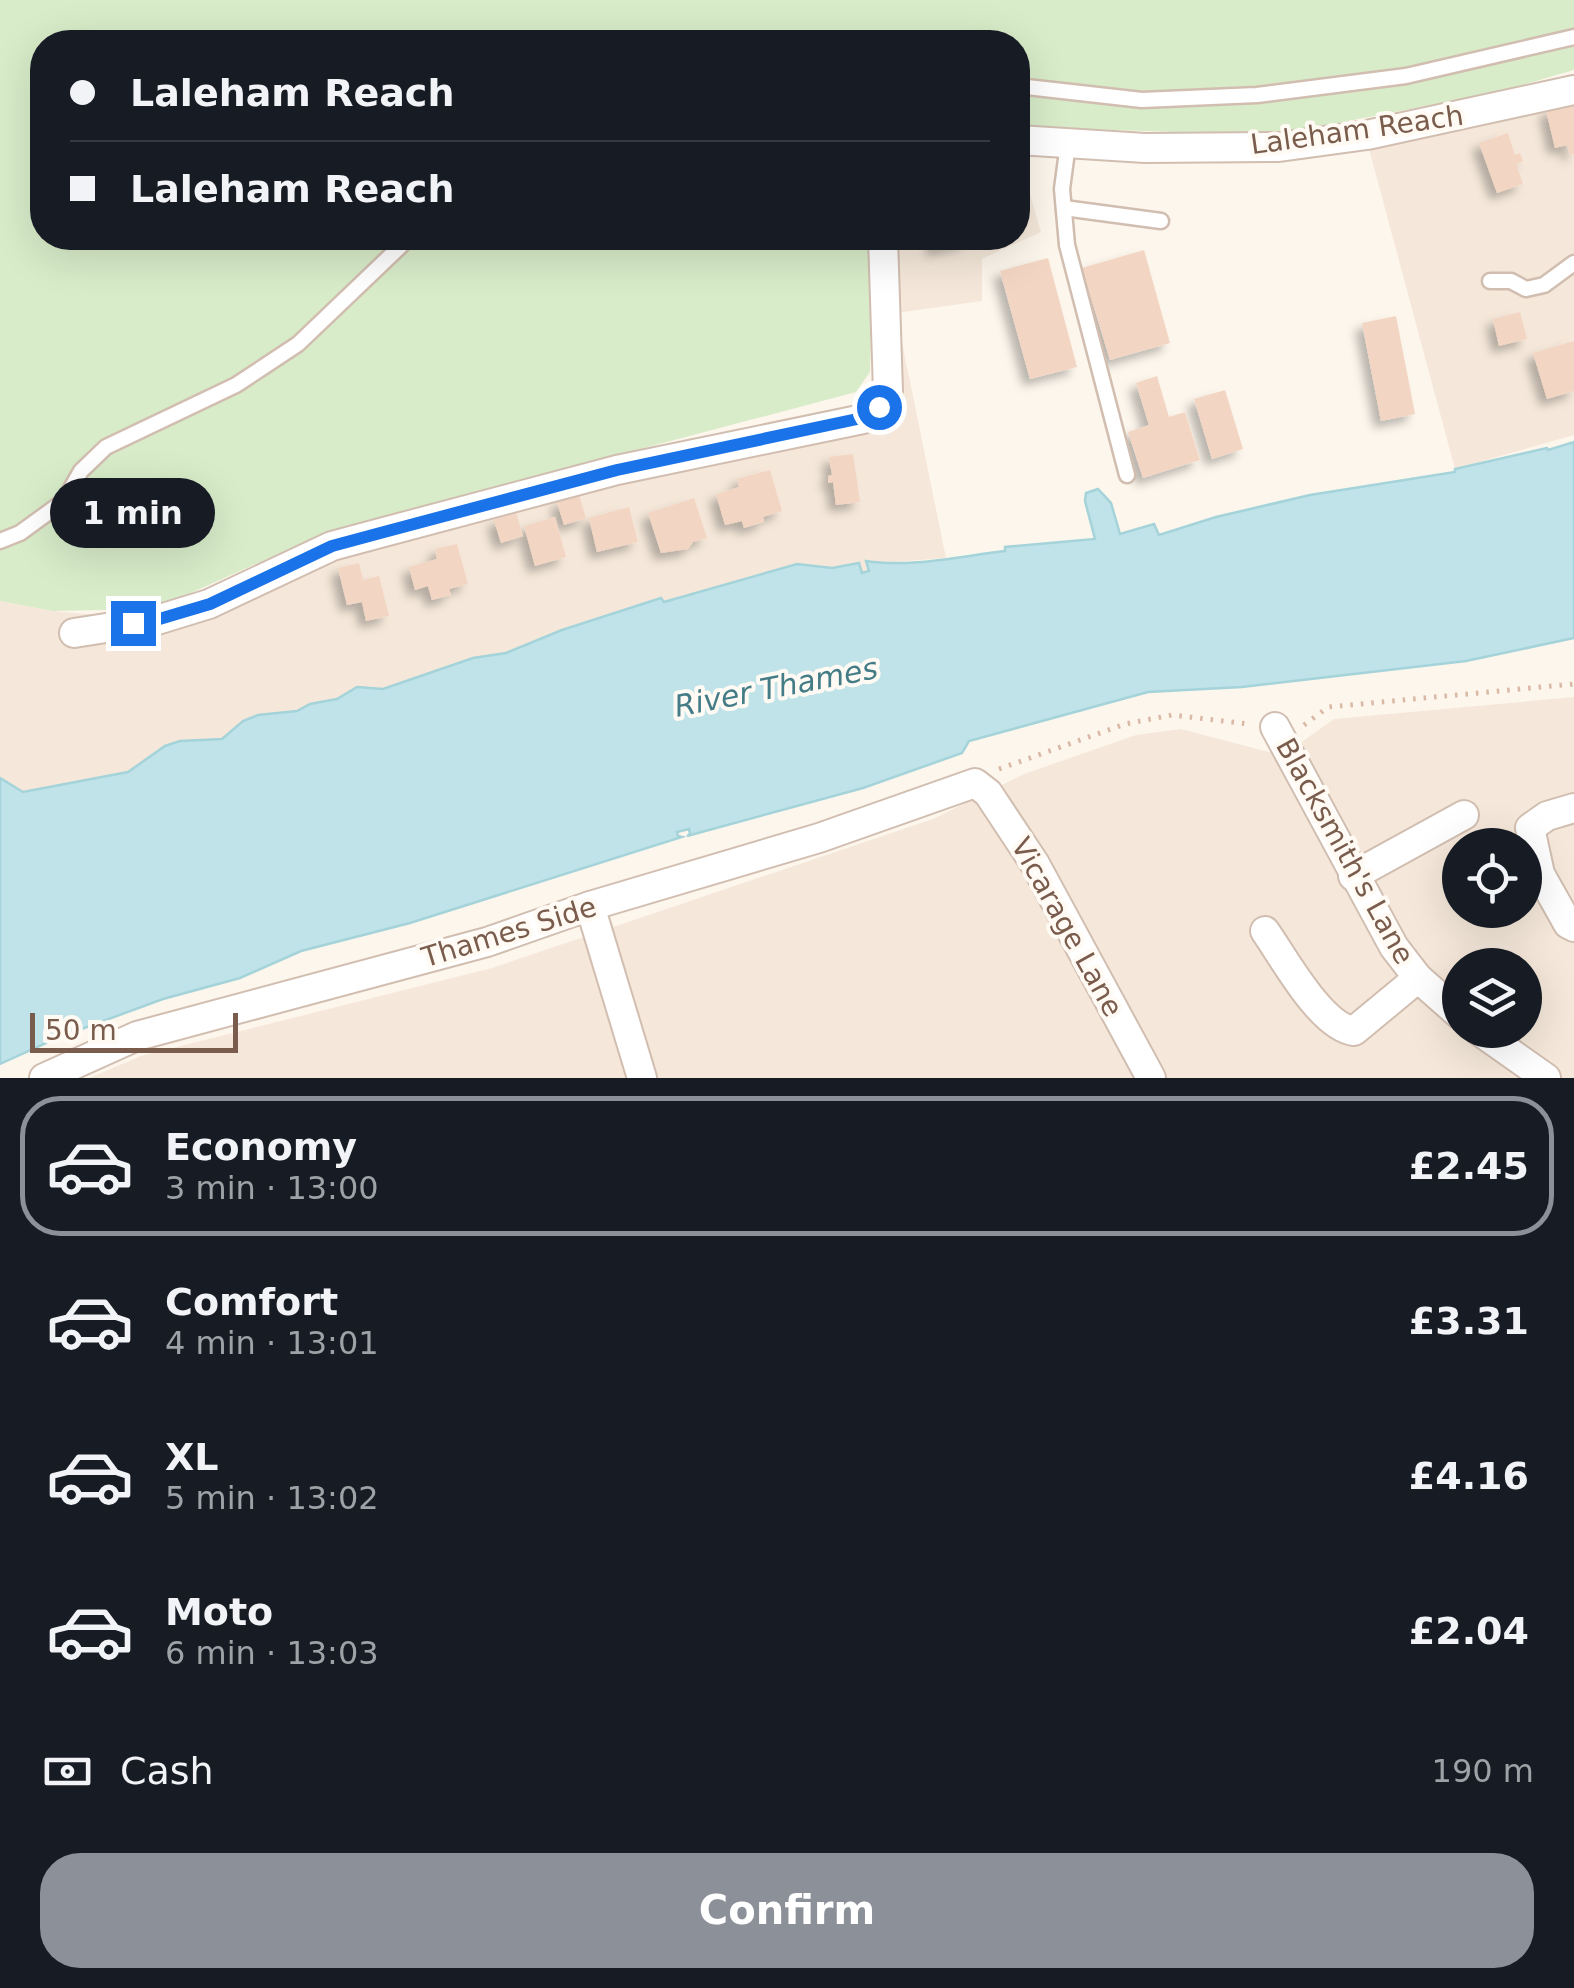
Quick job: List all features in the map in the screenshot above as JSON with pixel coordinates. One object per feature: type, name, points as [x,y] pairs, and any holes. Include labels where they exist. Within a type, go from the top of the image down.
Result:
[{"type":"street","name":"Laleham Reach","points":[[1030,141],[1279,147],[1367,135],[1574,90]]},
{"type":"street","points":[[74,633],[156,620],[210,604],[332,546],[617,470],[862,418],[879,407],[888,391],[883,250]]},
{"type":"street","name":"Blacksmith's Lane","points":[[1276,727],[1394,946],[1418,978],[1442,999]]},
{"type":"street","name":"Thames Side","points":[[44,1078],[137,1036],[488,942],[590,906],[818,838],[975,782]]},
{"type":"street","name":"Vicarage Lane","points":[[975,782],[988,793],[1035,864],[1151,1078]]},
{"type":"street","points":[[1574,808],[1547,816],[1530,828],[1540,874],[1568,924],[1574,927]]},
{"type":"street","points":[[1353,876],[1464,814]]},
{"type":"street","points":[[590,906],[642,1078]]},
{"type":"street","points":[[1265,931],[1311,996],[1342,1029],[1354,1031],[1418,978]]},
{"type":"street","points":[[1504,1048],[1546,1078]]},
{"type":"lane","points":[[1030,87],[1142,100],[1256,94],[1406,76],[1574,37]]},
{"type":"lane","points":[[1068,144],[1062,188],[1067,245],[1127,475]]},
{"type":"lane","points":[[1064,208],[1161,221]]},
{"type":"lane","points":[[0,540],[20,534],[64,502],[81,471],[106,447],[236,385],[298,344],[396,250]]},
{"type":"lane","points":[[1490,281],[1511,281],[1526,290],[1544,285],[1574,264]]},
{"type":"path","points":[[975,782],[1015,762],[1125,724],[1172,715],[1298,729],[1328,707],[1574,684]]},
{"type":"shaded area","points":[[1574,105],[1574,435],[1455,469],[1369,149]]},
{"type":"shaded area","points":[[1030,194],[1041,232],[1030,237]]},
{"type":"shaded area","points":[[883,250],[1002,250],[982,259],[982,301],[896,313],[946,558],[867,561],[869,572],[861,573],[858,563],[832,568],[797,564],[562,630],[506,653],[473,658],[383,689],[357,687],[337,699],[297,711],[258,715],[243,721],[222,739],[180,741],[166,746],[128,772],[23,792],[0,778],[0,601],[53,611],[157,620],[332,546],[879,407]]},
{"type":"shaded area","points":[[1574,697],[1574,1078],[89,1078],[141,1056],[492,968],[933,819],[1024,774],[1136,735],[1181,729],[1269,752],[1296,746],[1334,719]]},
{"type":"green space","points":[[0,0],[1574,0],[1574,70],[1498,92],[1276,135],[1030,127],[1030,30],[30,30],[30,250],[873,250],[870,372],[856,392],[327,532],[155,609],[53,611],[0,601]]},
{"type":"water","name":"River Thames","points":[[1574,442],[1574,638],[1466,661],[1242,687],[1148,692],[969,741],[962,753],[863,788],[687,836],[689,829],[677,832],[682,837],[410,923],[301,951],[240,978],[163,999],[57,1038],[0,1064],[0,778],[23,792],[128,772],[165,746],[180,741],[222,739],[243,721],[258,715],[297,711],[337,699],[357,687],[383,689],[473,658],[506,653],[661,598],[664,602],[797,564],[832,568],[859,563],[862,573],[869,571],[866,561],[918,562],[1005,551],[1005,547],[1095,539],[1085,501],[1086,493],[1098,489],[1111,503],[1120,534],[1154,524],[1159,535],[1310,495],[1455,472]]},
{"type":"building","points":[[1574,103],[1574,154],[1570,155],[1567,145],[1555,148],[1546,110]]},
{"type":"building","points":[[1508,133],[1515,155],[1520,153],[1523,161],[1516,164],[1523,184],[1497,193],[1479,143]]},
{"type":"building","points":[[1144,250],[1170,343],[1110,360],[1082,268]]},
{"type":"building","points":[[1048,258],[1077,367],[1030,379],[1000,271]]},
{"type":"building","points":[[1520,312],[1527,339],[1499,346],[1493,319]]},
{"type":"building","points":[[1396,316],[1415,414],[1381,421],[1362,323]]},
{"type":"building","points":[[1574,341],[1574,391],[1547,399],[1533,353]]},
{"type":"building","points":[[1157,376],[1169,417],[1185,412],[1200,460],[1143,478],[1128,432],[1149,425],[1136,383]]},
{"type":"building","points":[[1225,390],[1243,449],[1212,459],[1194,399]]},
{"type":"building","points":[[853,454],[860,502],[836,505],[833,482],[828,483],[828,476],[832,475],[829,457]]},
{"type":"building","points":[[770,470],[782,511],[744,528],[742,521],[725,525],[716,494],[739,487],[737,479]]},
{"type":"building","points":[[579,495],[586,518],[564,525],[557,502]]},
{"type":"building","points":[[694,498],[707,538],[693,542],[688,549],[661,553],[648,513]]},
{"type":"building","points":[[629,507],[638,542],[597,552],[589,518]]},
{"type":"building","points":[[516,513],[523,536],[501,543],[494,520]]},
{"type":"building","points":[[555,517],[566,557],[535,566],[524,526]]},
{"type":"building","points":[[457,544],[468,584],[449,589],[451,595],[432,600],[428,586],[415,590],[409,567],[437,559],[435,549]]},
{"type":"building","points":[[359,563],[363,580],[379,576],[389,616],[366,621],[362,602],[347,605],[338,568]]},
{"type":"route","points":[[133,623],[210,604],[332,546],[617,470],[862,418],[879,407]]}]
